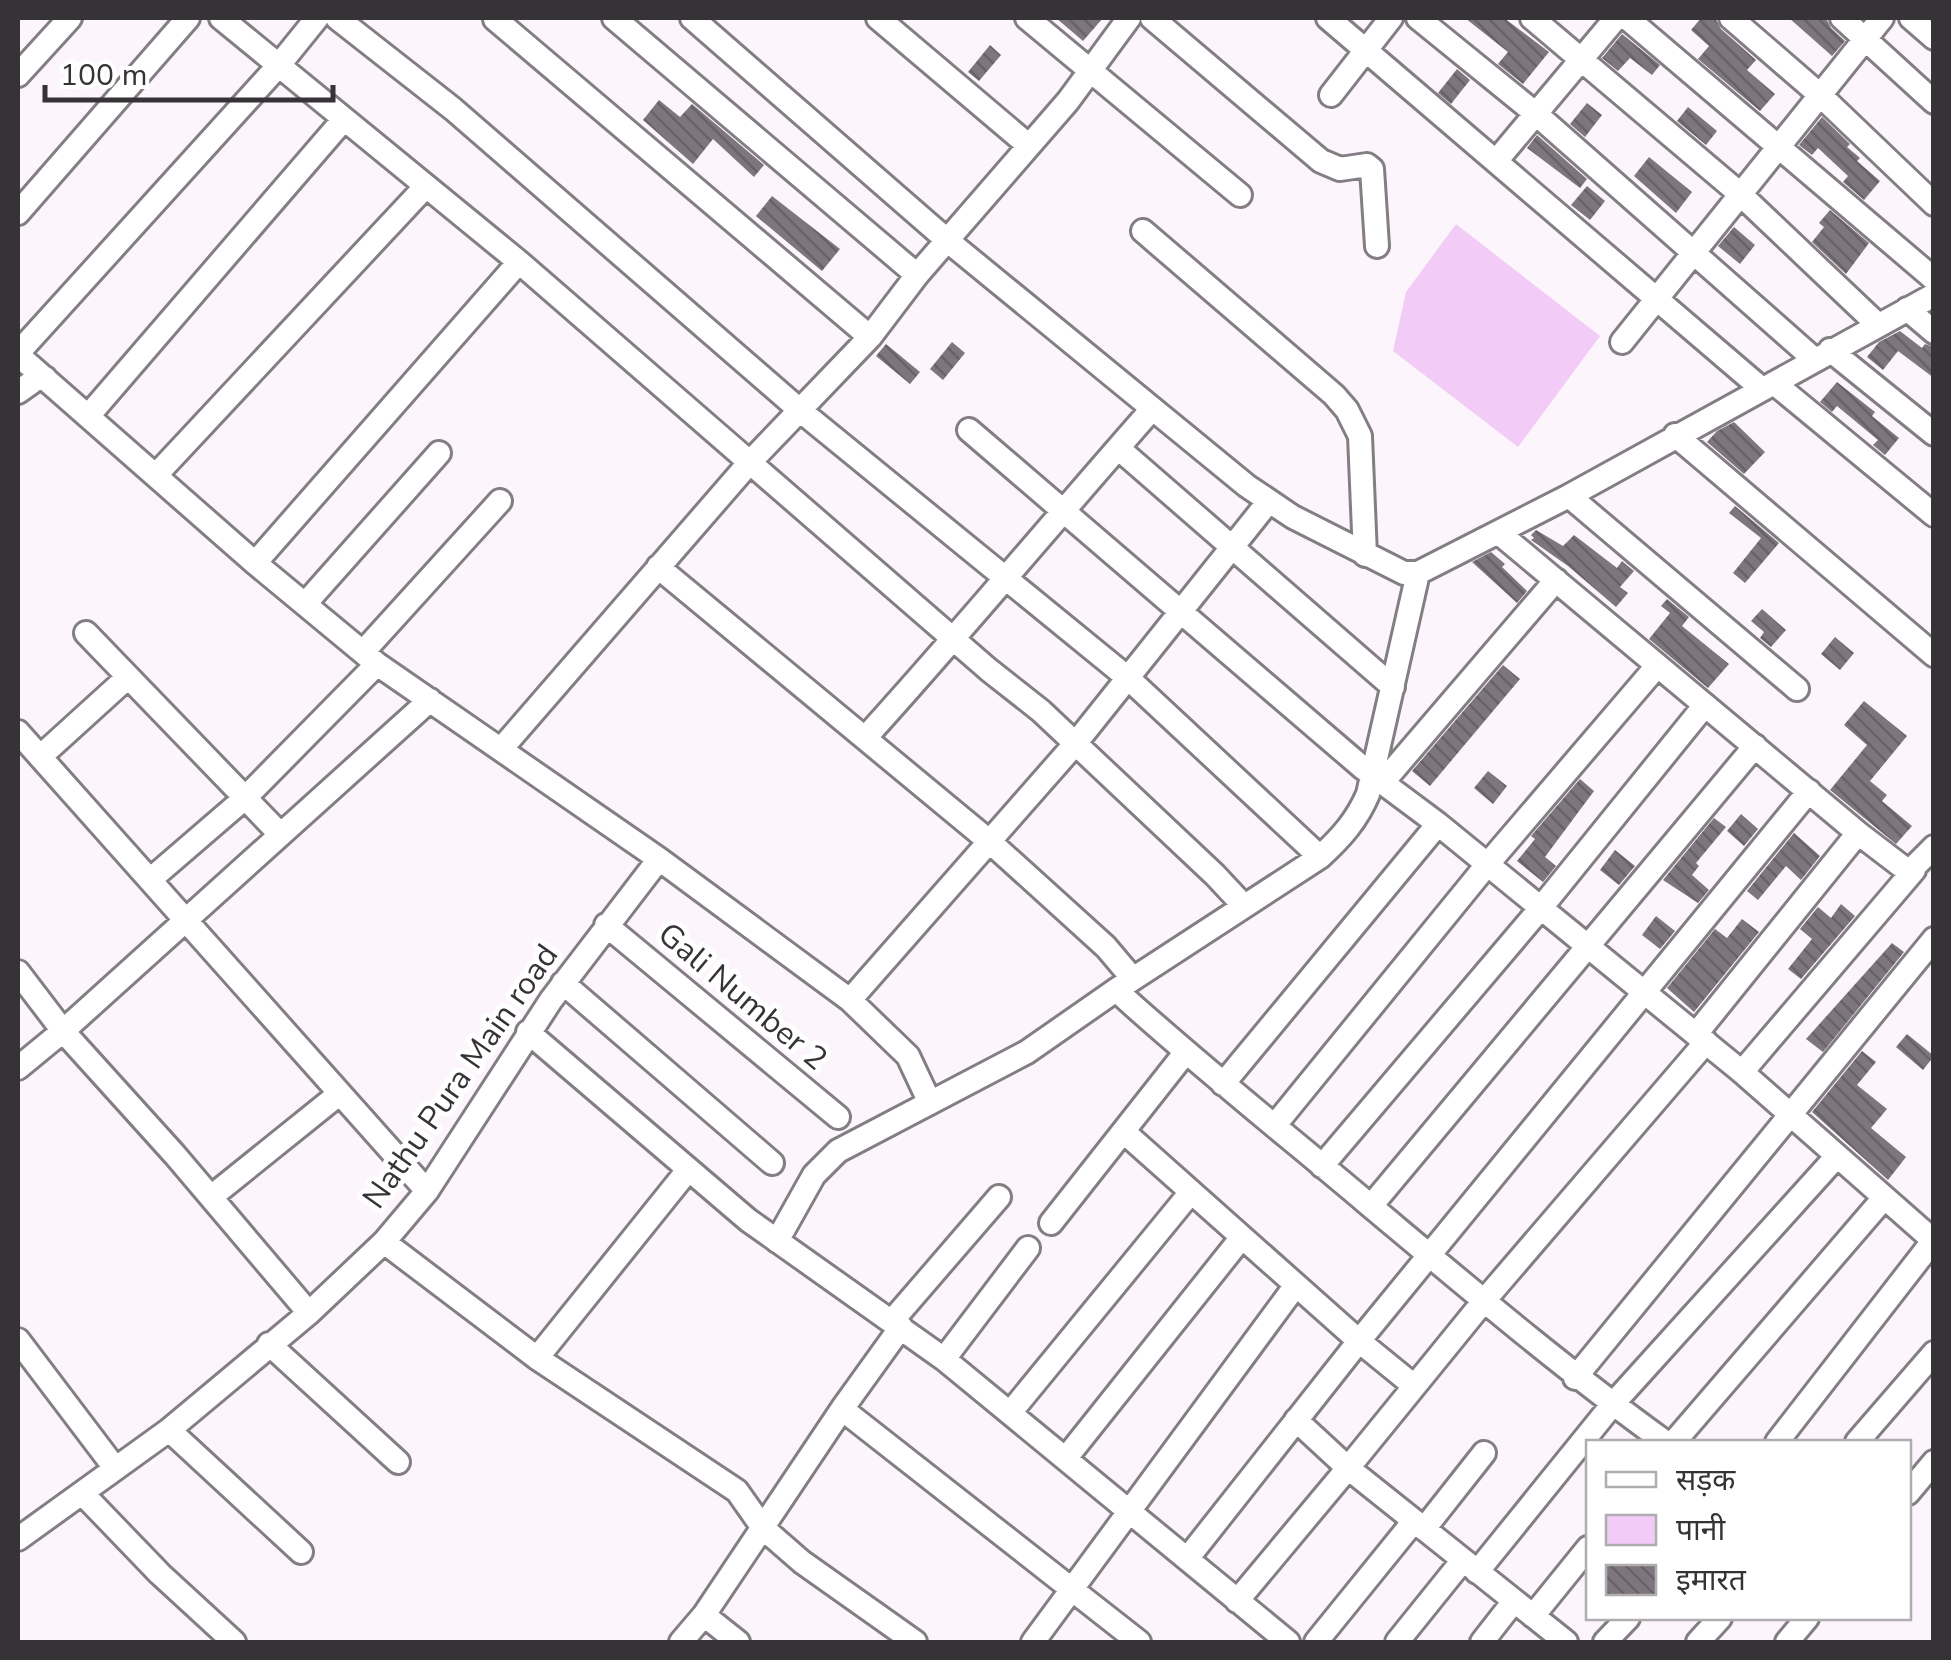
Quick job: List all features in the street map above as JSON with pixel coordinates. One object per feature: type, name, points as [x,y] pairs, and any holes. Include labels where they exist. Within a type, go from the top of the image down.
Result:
[{"type":"street","points":[[18,75],[70,18]]},
{"type":"street","points":[[18,214],[188,18]]},
{"type":"street","points":[[221,18],[518,262],[750,462],[1075,744],[1239,901]]},
{"type":"street","points":[[318,18],[18,354],[255,563],[370,658],[659,859],[850,1000],[908,1056],[925,1092]]},
{"type":"street","points":[[337,18],[453,109],[802,412],[1128,678],[1316,852]]},
{"type":"street","points":[[614,18],[916,274]]},
{"type":"street","points":[[692,18],[948,241],[1270,502],[1369,557],[1411,573],[1569,496],[1934,294]]},
{"type":"street","points":[[878,18],[1028,145]]},
{"type":"street","points":[[1026,18],[1240,195]]},
{"type":"street","points":[[502,748],[750,462],[802,412],[870,336],[916,274],[1091,71],[1129,18]]},
{"type":"street","points":[[1152,18],[1321,161],[1340,169],[1367,165],[1374,174],[1377,246]]},
{"type":"street","points":[[1328,18],[1658,299],[1934,516]]},
{"type":"street","points":[[1332,94],[1392,18]]},
{"type":"street","points":[[1418,18],[1694,252],[1822,354],[1934,434]]},
{"type":"street","points":[[1532,18],[1738,194],[1878,324]]},
{"type":"street","points":[[1496,160],[1616,18]]},
{"type":"street","points":[[1626,18],[1934,279]]},
{"type":"street","points":[[1731,18],[1820,95],[1934,204]]},
{"type":"street","points":[[1842,18],[1934,102]]},
{"type":"street","points":[[1622,342],[1882,18]]},
{"type":"street","points":[[1910,18],[1934,38]]},
{"type":"street","points":[[495,19],[870,336]]},
{"type":"street","points":[[89,415],[344,119]]},
{"type":"street","points":[[156,475],[426,186]]},
{"type":"street","points":[[1143,231],[1347,410],[1360,436],[1369,557]]},
{"type":"street","points":[[255,563],[518,262]]},
{"type":"street","points":[[1907,309],[1934,332]]},
{"type":"street","points":[[18,392],[44,378]]},
{"type":"street","points":[[866,737],[1152,409]]},
{"type":"street","points":[[968,430],[1366,769],[1742,1072],[1933,1241],[1779,1440]]},
{"type":"street","points":[[1674,435],[1934,656]]},
{"type":"street","points":[[1118,448],[1382,679]]},
{"type":"street","points":[[305,604],[439,453]]},
{"type":"street","points":[[1569,496],[1798,689]]},
{"type":"street","points":[[150,880],[245,798],[370,658],[500,502]]},
{"type":"street","points":[[850,1000],[1075,744],[1270,502]]},
{"type":"street","points":[[1500,532],[1858,833],[1905,871],[1914,870]]},
{"type":"street","points":[[658,567],[989,841],[1106,947],[1126,981],[1185,1052],[1575,1378],[1662,1440]]},
{"type":"street","points":[[773,1238],[824,1162],[838,1151],[925,1092],[1026,1052],[1239,901],[1342,837],[1360,813],[1382,679],[1411,573]]},
{"type":"street","points":[[1366,769],[1556,580]]},
{"type":"street","points":[[86,633],[280,834]]},
{"type":"street","points":[[1275,1126],[1486,866],[1657,666]]},
{"type":"street","points":[[41,756],[128,677]]},
{"type":"street","points":[[18,1068],[430,700]]},
{"type":"street","points":[[1322,1166],[1540,909],[1705,705]]},
{"type":"street","points":[[18,732],[427,1192]]},
{"type":"street","points":[[1371,1206],[1755,746]]},
{"type":"street","points":[[1187,1558],[1358,1341],[1809,790]]},
{"type":"street","points":[[1224,1084],[1438,824]]},
{"type":"street","points":[[1237,1600],[1701,1038],[1858,833]]},
{"type":"street","points":[[1742,1072],[1934,847]]},
{"type":"street","name":"Nathu Pura Main road","points":[[18,1539],[169,1430],[309,1313],[384,1242],[427,1192],[528,1032],[659,859]]},
{"type":"street","name":"Gali Number 2","points":[[606,925],[838,1117]]},
{"type":"street","points":[[1575,1378],[1933,937]]},
{"type":"street","points":[[18,972],[63,1031],[309,1313]]},
{"type":"street","points":[[563,983],[772,1163]]},
{"type":"street","points":[[528,1032],[748,1220],[944,1359],[1288,1642]]},
{"type":"street","points":[[1052,1223],[1185,1052]]},
{"type":"street","points":[[211,1197],[339,1094]]},
{"type":"street","points":[[1124,1132],[1358,1341],[1413,1385]]},
{"type":"street","points":[[1397,1642],[1470,1566],[1837,1156]]},
{"type":"street","points":[[537,1358],[688,1170]]},
{"type":"street","points":[[1010,1413],[1191,1192]]},
{"type":"street","points":[[681,1642],[704,1615],[897,1324],[999,1197]]},
{"type":"street","points":[[1676,1440],[1884,1199]]},
{"type":"street","points":[[1066,1458],[1242,1237]]},
{"type":"street","points":[[384,1242],[537,1358],[737,1492],[763,1528],[802,1562],[915,1642]]},
{"type":"street","points":[[944,1359],[1028,1248]]},
{"type":"street","points":[[1033,1642],[1296,1285]]},
{"type":"street","points":[[18,1340],[115,1468]]},
{"type":"street","points":[[269,1344],[398,1462]]},
{"type":"street","points":[[1859,1440],[1934,1353]]},
{"type":"street","points":[[842,1410],[1139,1642]]},
{"type":"street","points":[[1296,1420],[1348,1468],[1566,1642]]},
{"type":"street","points":[[169,1430],[301,1552]]},
{"type":"street","points":[[1316,1642],[1484,1453]]},
{"type":"street","points":[[1911,1489],[1934,1462]]},
{"type":"street","points":[[82,1493],[160,1574],[234,1642]]},
{"type":"street","points":[[1482,1642],[1586,1550]]},
{"type":"street","points":[[704,1615],[738,1642]]},
{"type":"street","points":[[1606,1642],[1626,1620]]},
{"type":"street","points":[[1698,1642],[1718,1620]]},
{"type":"street","points":[[1787,1642],[1805,1620]]},
{"type":"water","points":[[1456,224],[1600,336],[1518,447],[1393,351],[1406,292]]},
{"type":"building","points":[[1056,18],[1103,18],[1083,41]]},
{"type":"building","points":[[1465,18],[1504,18],[1549,52],[1523,84],[1498,64],[1508,52]]},
{"type":"building","points":[[1701,18],[1715,18],[1721,29],[1756,60],[1747,70],[1775,94],[1760,111],[1698,59],[1709,46],[1691,30]]},
{"type":"building","points":[[1789,18],[1826,18],[1845,41],[1832,56]]},
{"type":"building","points":[[1622,34],[1660,65],[1652,75],[1630,58],[1618,71],[1602,58]]},
{"type":"building","points":[[990,45],[1001,55],[979,81],[968,72]]},
{"type":"building","points":[[1457,69],[1470,80],[1451,104],[1438,93]]},
{"type":"building","points":[[659,100],[680,117],[692,104],[764,165],[754,177],[713,139],[693,164],[643,120]]},
{"type":"building","points":[[1587,103],[1602,115],[1585,137],[1570,124]]},
{"type":"building","points":[[1688,107],[1717,131],[1706,145],[1677,121]]},
{"type":"building","points":[[1822,117],[1850,144],[1847,147],[1860,158],[1857,161],[1880,181],[1864,200],[1843,182],[1848,176],[1818,148],[1812,155],[1799,145]]},
{"type":"building","points":[[1537,135],[1587,179],[1580,188],[1527,148]]},
{"type":"building","points":[[1649,157],[1692,192],[1676,213],[1634,176]]},
{"type":"building","points":[[1587,186],[1605,201],[1590,220],[1571,205]]},
{"type":"building","points":[[772,196],[840,249],[822,271],[756,216]]},
{"type":"building","points":[[1830,210],[1869,243],[1846,274],[1812,242],[1824,227],[1819,223]]},
{"type":"building","points":[[1734,227],[1755,245],[1740,264],[1718,246]]},
{"type":"building","points":[[1900,331],[1922,348],[1925,344],[1934,347],[1934,378],[1898,351],[1883,370],[1867,357],[1879,342]]},
{"type":"building","points":[[952,342],[965,353],[943,380],[930,369]]},
{"type":"building","points":[[886,344],[920,372],[910,384],[876,356]]},
{"type":"building","points":[[1837,382],[1875,412],[1872,416],[1899,438],[1885,455],[1873,445],[1878,440],[1837,406],[1832,412],[1820,402]]},
{"type":"building","points":[[1734,422],[1765,452],[1744,474],[1707,442]]},
{"type":"building","points":[[1735,506],[1779,543],[1745,583],[1733,573],[1761,538],[1729,513]]},
{"type":"building","points":[[1536,530],[1563,546],[1574,535],[1617,568],[1622,561],[1634,571],[1620,587],[1628,593],[1616,607],[1531,540]]},
{"type":"building","points":[[1491,552],[1527,591],[1517,603],[1472,562]]},
{"type":"building","points":[[1667,599],[1689,617],[1682,626],[1729,664],[1708,688],[1649,639],[1670,613],[1661,606]]},
{"type":"building","points":[[1762,609],[1786,630],[1771,647],[1760,638],[1764,632],[1751,621]]},
{"type":"building","points":[[1835,637],[1854,653],[1840,670],[1821,654]]},
{"type":"building","points":[[1503,665],[1520,679],[1430,786],[1412,771]]},
{"type":"building","points":[[1864,701],[1907,736],[1870,781],[1887,795],[1882,801],[1912,826],[1896,844],[1830,790],[1867,745],[1844,725]]},
{"type":"building","points":[[1488,771],[1507,786],[1493,804],[1474,788]]},
{"type":"building","points":[[1580,779],[1594,791],[1545,857],[1556,866],[1543,882],[1517,861],[1535,839],[1531,836]]},
{"type":"building","points":[[1741,814],[1758,829],[1744,846],[1727,831]]},
{"type":"building","points":[[1714,818],[1726,827],[1696,863],[1699,866],[1692,875],[1709,890],[1698,903],[1663,880]]},
{"type":"building","points":[[1794,833],[1820,856],[1801,880],[1786,866],[1758,900],[1747,891]]},
{"type":"building","points":[[1615,850],[1635,866],[1619,885],[1600,870]]},
{"type":"building","points":[[1841,904],[1855,916],[1801,979],[1788,969],[1812,939],[1800,929],[1818,907],[1831,918]]},
{"type":"building","points":[[1656,916],[1675,931],[1660,949],[1642,935]]},
{"type":"building","points":[[1742,919],[1759,932],[1694,1012],[1667,988],[1715,929],[1727,938]]},
{"type":"building","points":[[1892,943],[1904,952],[1823,1052],[1806,1039]]},
{"type":"building","points":[[1907,1034],[1934,1056],[1923,1070],[1896,1047]]},
{"type":"building","points":[[1862,1051],[1876,1062],[1857,1085],[1887,1109],[1871,1128],[1906,1157],[1888,1180],[1812,1112]]}]
